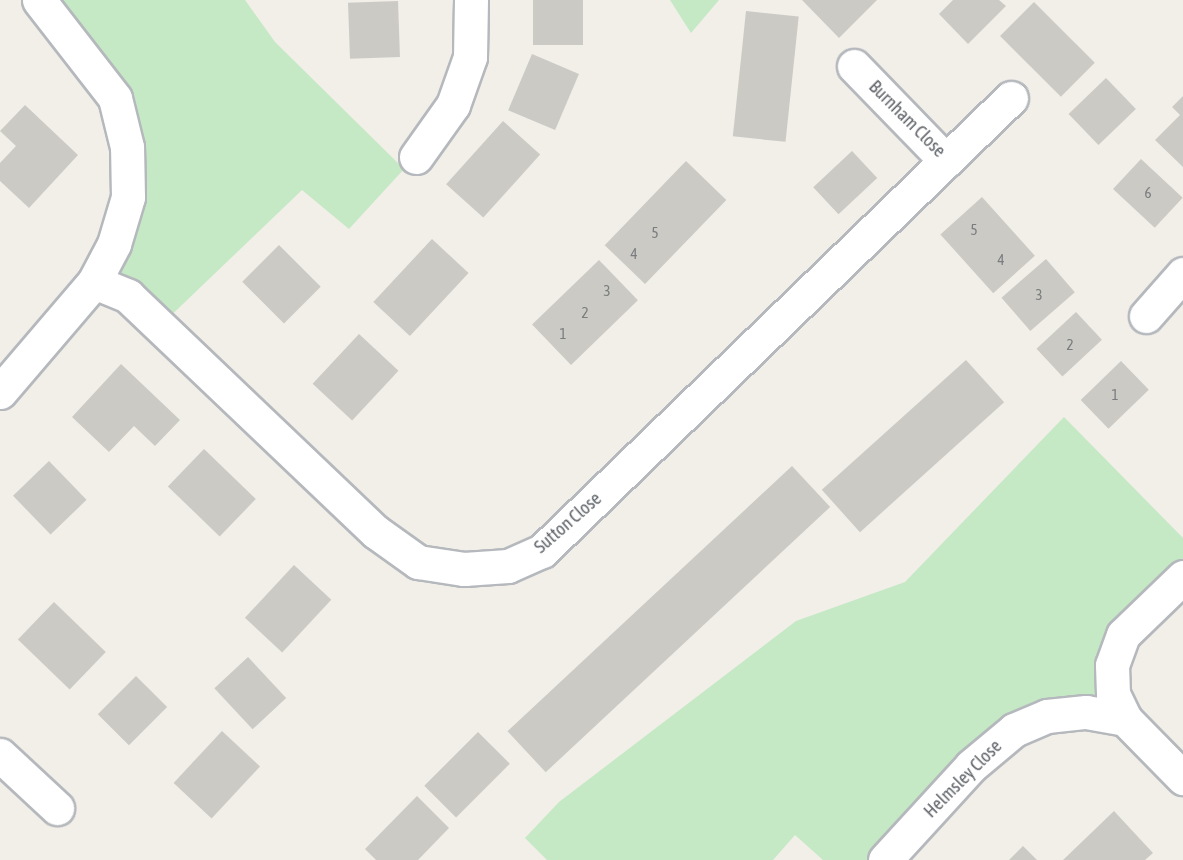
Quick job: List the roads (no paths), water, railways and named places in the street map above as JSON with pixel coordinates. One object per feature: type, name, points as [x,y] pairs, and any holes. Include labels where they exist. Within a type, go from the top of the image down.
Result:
[{"type":"street","points":[[0,392],[94,282],[114,244],[128,197],[127,147],[114,98],[39,0]]},
{"type":"street","points":[[416,157],[453,105],[470,57],[471,0]]},
{"type":"street","name":"Burnham Close","points":[[854,66],[946,161],[1011,98]]},
{"type":"street","name":"Sutton Close","points":[[94,282],[128,296],[376,532],[418,562],[464,569],[508,566],[542,550],[946,161]]},
{"type":"street","points":[[1146,316],[1183,274]]},
{"type":"street","points":[[1183,577],[1123,635],[1112,665],[1113,694],[1125,719],[1183,778]]},
{"type":"street","name":"Helmsley Close","points":[[885,860],[971,766],[1014,730],[1047,716],[1086,712],[1125,719]]},
{"type":"street","points":[[0,755],[57,808]]}]
